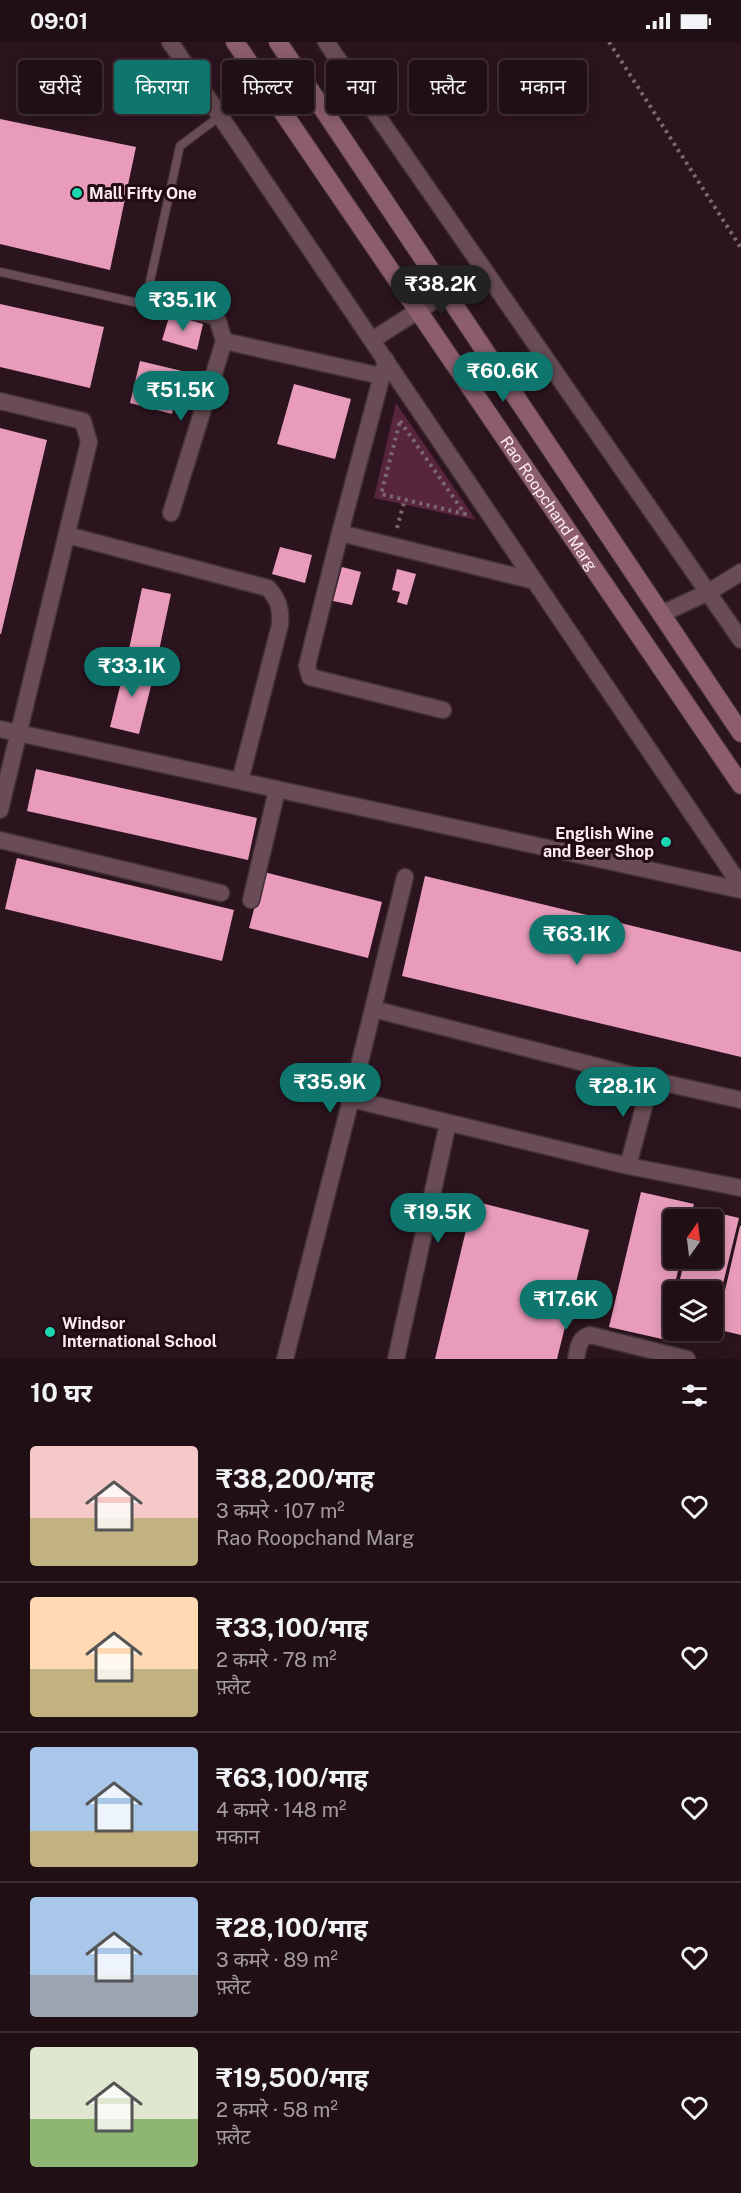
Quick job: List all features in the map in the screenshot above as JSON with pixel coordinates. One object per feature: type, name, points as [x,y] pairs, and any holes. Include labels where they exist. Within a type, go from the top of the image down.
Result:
[{"type":"main road","name":"Rao Roopchand Marg","points":[[235,42],[741,785]]},
{"type":"main road","name":"Rao Roopchand Marg","points":[[278,42],[741,733]]},
{"type":"street","points":[[170,42],[372,340],[383,368],[535,581],[741,888]]},
{"type":"street","points":[[326,42],[741,640]]},
{"type":"street","points":[[372,340],[446,293]]},
{"type":"street","points":[[171,513],[224,341],[218,321]]},
{"type":"street","points":[[224,341],[383,368]]},
{"type":"street","points":[[383,368],[307,666],[310,677],[319,681],[443,710]]},
{"type":"street","points":[[0,401],[83,421],[89,442],[0,810]]},
{"type":"street","points":[[340,533],[535,581]]},
{"type":"street","points":[[67,535],[268,588],[276,597],[281,610],[280,625],[240,782]]},
{"type":"street","points":[[661,614],[709,592],[741,572]]},
{"type":"street","points":[[0,729],[741,888]]},
{"type":"street","points":[[251,900],[277,790]]},
{"type":"street","points":[[0,840],[221,893]]},
{"type":"street","points":[[285,1359],[405,877]]},
{"type":"street","points":[[373,1009],[651,1080],[741,1100]]},
{"type":"street","points":[[628,1166],[651,1080]]},
{"type":"street","points":[[351,1099],[628,1166],[741,1188]]},
{"type":"street","points":[[396,1359],[448,1123]]},
{"type":"street","points":[[576,1359],[580,1341],[584,1336],[590,1335],[687,1359]]},
{"type":"lane","points":[[145,304],[180,146],[220,116]]},
{"type":"lane","points":[[0,272],[218,321]]},
{"type":"path","points":[[609,42],[741,248]]},
{"type":"path","points":[[400,421],[465,514],[405,499],[381,494],[400,421]]},
{"type":"path","points":[[393,546],[405,499]]},
{"type":"shaded area","points":[[396,403],[476,520],[374,498]]},
{"type":"building","points":[[0,119],[136,147],[110,270],[0,244]]},
{"type":"building","points":[[0,304],[104,327],[90,388],[0,367]]},
{"type":"building","points":[[170,314],[203,324],[197,350],[162,340]]},
{"type":"building","points":[[140,361],[182,371],[172,414],[130,403]]},
{"type":"building","points":[[294,384],[351,399],[335,459],[277,444]]},
{"type":"building","points":[[0,428],[47,440],[1,634],[0,634]]},
{"type":"building","points":[[280,547],[312,555],[305,583],[272,574]]},
{"type":"building","points":[[342,567],[361,572],[352,605],[333,601]]},
{"type":"building","points":[[397,569],[416,574],[407,605],[397,602],[400,592],[392,590]]},
{"type":"building","points":[[142,588],[171,594],[157,660],[128,654]]},
{"type":"building","points":[[126,662],[155,670],[139,734],[110,727]]},
{"type":"building","points":[[36,769],[257,818],[248,860],[27,811]]},
{"type":"building","points":[[17,858],[234,910],[222,961],[5,909]]},
{"type":"building","points":[[264,872],[382,902],[368,958],[249,928]]},
{"type":"building","points":[[425,876],[741,952],[741,1057],[402,976]]},
{"type":"building","points":[[641,1192],[694,1204],[693,1209],[663,1209],[663,1269],[678,1269],[676,1281],[663,1281],[662,1339],[609,1327]]},
{"type":"building","points":[[473,1201],[589,1230],[557,1359],[435,1359]]},
{"type":"building","points":[[723,1214],[739,1218],[723,1284],[723,1281],[680,1281],[682,1269],[723,1269]]},
{"type":"building","points":[[741,1226],[741,1335],[723,1331],[723,1299]]},
{"type":"place","name":"Mall Fifty One","points":[[77,193]]},
{"type":"place","name":"English Wine and Beer Shop","points":[[666,842]]},
{"type":"place","name":"Windsor International School","points":[[50,1332]]}]
